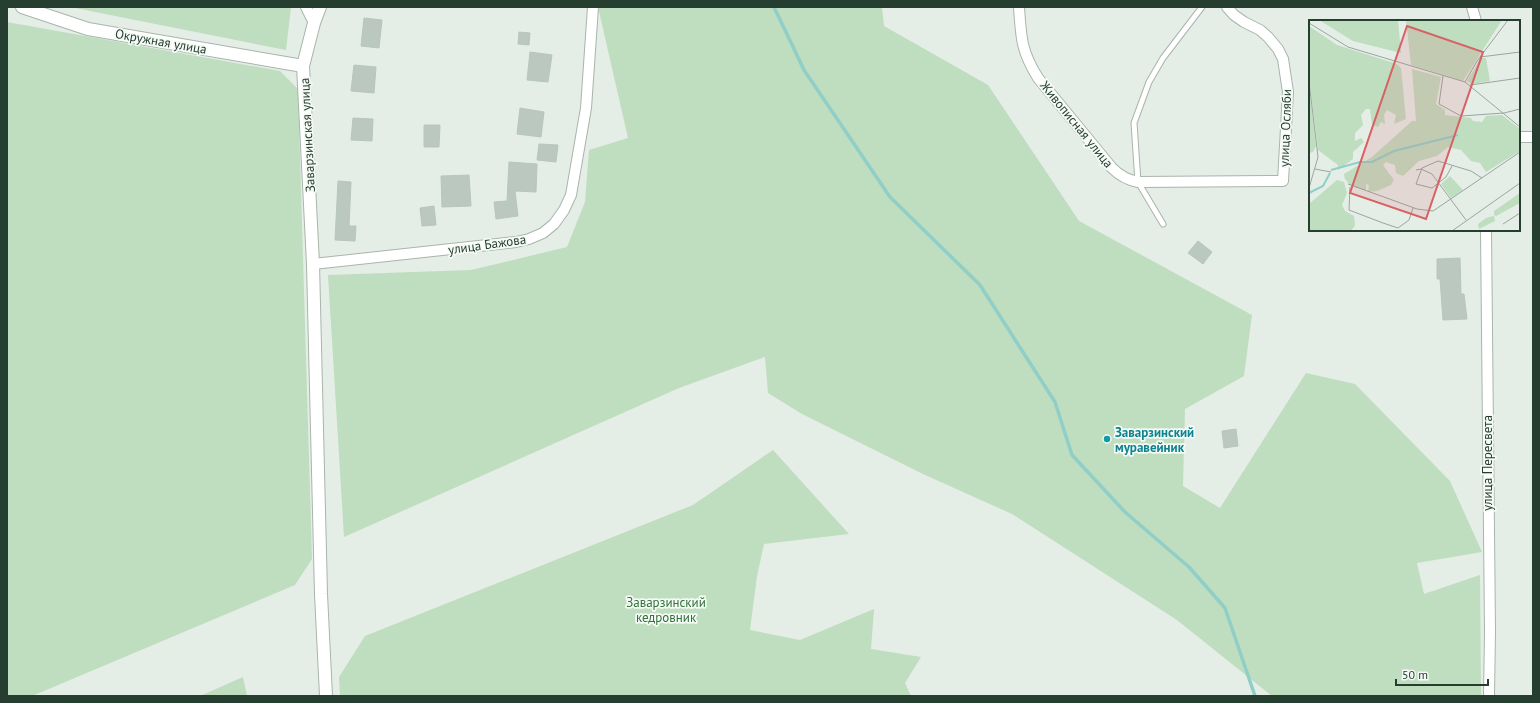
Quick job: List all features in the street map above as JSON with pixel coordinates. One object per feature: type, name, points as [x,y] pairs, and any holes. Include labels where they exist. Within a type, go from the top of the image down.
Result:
[{"type":"street","name":"Окружная улица","points":[[22,7],[88,29],[303,66]]},
{"type":"street","points":[[48,7],[54,18]]},
{"type":"street","points":[[306,7],[314,23]]},
{"type":"street","name":"Заварзинская улица","points":[[320,7],[314,23],[303,66],[313,264],[321,594],[326,696]]},
{"type":"street","name":"улица Бажова","points":[[313,264],[516,242],[529,239],[543,233],[554,224],[564,210],[571,195],[586,108],[593,7]]},
{"type":"street","name":"Живописная улица","points":[[1019,7],[1021,38],[1028,62],[1038,78],[1112,168],[1127,180],[1138,182],[1283,181]]},
{"type":"street","name":"улица Осляби","points":[[1227,7],[1234,15],[1260,30],[1268,37],[1278,49],[1283,59],[1288,92],[1283,181]]},
{"type":"street","points":[[1472,7],[1476,20]]},
{"type":"street","points":[[1520,137],[1533,136]]},
{"type":"street","name":"улица Пересвета","points":[[1486,231],[1490,631],[1489,696]]},
{"type":"lane","points":[[1163,224],[1138,182],[1134,123],[1149,82],[1163,58],[1202,7]]},
{"type":"green space","points":[[70,7],[291,7],[286,50]]},
{"type":"green space","points":[[598,7],[882,7],[884,26],[988,85],[1079,221],[1252,315],[1244,376],[1185,409],[1183,486],[1220,508],[1306,373],[1355,384],[1450,481],[1482,552],[1417,563],[1424,594],[1480,575],[1481,696],[1272,696],[1177,620],[1012,514],[923,474],[802,414],[768,393],[765,357],[679,388],[344,537],[328,275],[471,270],[567,247],[585,202],[589,150],[628,138]]},
{"type":"green space","points":[[7,22],[280,71],[298,89],[312,559],[295,585],[32,696],[7,696]]},
{"type":"green space","name":"Заварзинский кедровник","points":[[773,450],[849,534],[764,544],[757,576],[750,630],[800,640],[874,609],[871,649],[921,657],[905,683],[911,696],[340,696],[339,677],[365,636],[693,505]]},
{"type":"green space","points":[[243,677],[247,696],[200,696]]},
{"type":"building","points":[[364,18],[382,20],[379,48],[361,46]]},
{"type":"building","points":[[519,32],[530,33],[529,45],[518,44]]},
{"type":"building","points":[[530,52],[552,55],[548,82],[527,80]]},
{"type":"building","points":[[354,65],[376,67],[374,93],[351,91]]},
{"type":"building","points":[[520,108],[544,112],[541,137],[517,134]]},
{"type":"building","points":[[353,118],[373,119],[372,141],[351,140]]},
{"type":"building","points":[[424,125],[440,125],[439,147],[424,147]]},
{"type":"building","points":[[539,144],[558,145],[556,162],[537,160]]},
{"type":"building","points":[[509,162],[537,164],[536,192],[515,191],[518,216],[496,219],[494,202],[507,201]]},
{"type":"building","points":[[469,175],[471,206],[442,207],[441,176]]},
{"type":"building","points":[[338,181],[351,182],[349,226],[356,226],[355,241],[335,240]]},
{"type":"building","points":[[434,206],[436,225],[422,226],[420,208]]},
{"type":"building","points":[[1198,241],[1212,252],[1203,264],[1188,253]]},
{"type":"building","points":[[1460,258],[1461,294],[1464,294],[1467,319],[1443,320],[1440,279],[1437,279],[1437,259]]},
{"type":"building","points":[[1236,429],[1238,446],[1224,448],[1222,431]]},
{"type":"waterway","points":[[774,7],[804,70],[890,197],[980,285],[1055,402],[1072,455],[1125,512],[1189,567],[1225,608],[1255,696]]},
{"type":"place","name":"Заварзинский муравейник","points":[[1107,439]]}]
